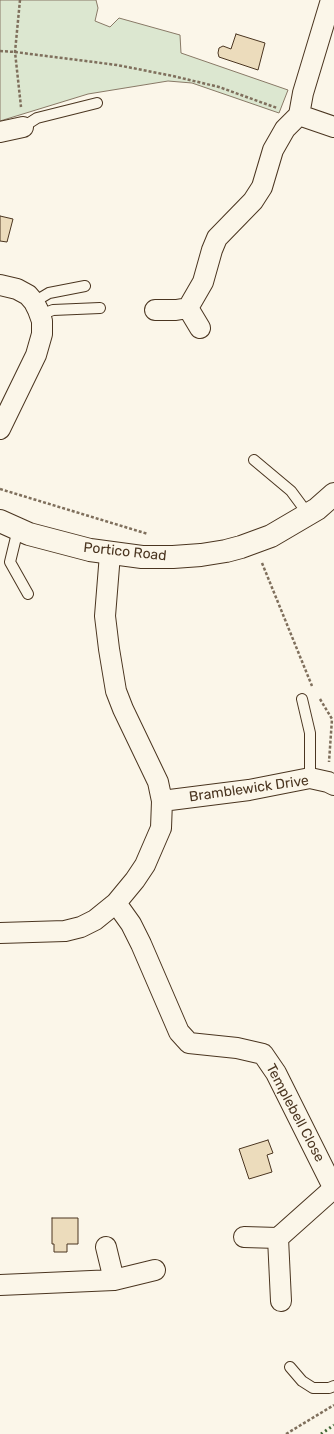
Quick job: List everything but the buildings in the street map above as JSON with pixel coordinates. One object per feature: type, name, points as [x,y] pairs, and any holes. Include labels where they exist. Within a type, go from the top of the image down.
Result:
[{"type":"street","points":[[188,308],[202,282],[217,238],[253,201],[262,187],[273,150],[285,129],[299,115],[303,93],[331,0]]},
{"type":"street","points":[[299,115],[334,127]]},
{"type":"street","points":[[0,132],[23,127]]},
{"type":"street","points":[[0,286],[17,290],[28,295],[37,308],[42,334],[38,350],[0,429]]},
{"type":"street","points":[[155,310],[176,310],[188,308]]},
{"type":"street","points":[[188,308],[200,328]]},
{"type":"street","name":"Portico Road","points":[[9,525],[29,534],[71,546],[110,554],[173,558],[226,551],[271,536],[308,514],[334,494]]},
{"type":"street","points":[[0,934],[65,931],[95,920],[116,904],[145,865],[161,828],[162,801],[158,782],[116,691],[104,616],[110,554]]},
{"type":"street","name":"Bramblewick Drive","points":[[162,801],[250,790],[328,783]]},
{"type":"street","name":"Templebell Close","points":[[116,904],[131,924],[141,944],[179,1032],[189,1043],[237,1048],[263,1054],[276,1073],[334,1189],[278,1238]]},
{"type":"street","points":[[244,1237],[278,1238],[281,1301]]},
{"type":"street","points":[[106,1247],[114,1280]]},
{"type":"street","points":[[0,1285],[114,1280],[155,1270]]},
{"type":"lane","points":[[23,127],[37,118],[97,103]]},
{"type":"lane","points":[[37,308],[49,294],[85,286]]},
{"type":"lane","points":[[37,308],[53,310],[100,308]]},
{"type":"lane","points":[[254,460],[291,491],[308,514]]},
{"type":"lane","points":[[9,525],[10,562],[28,594]]},
{"type":"lane","points":[[302,699],[310,733],[328,783]]},
{"type":"lane","points":[[290,1367],[302,1381],[313,1388],[329,1388],[334,1386]]},
{"type":"path","points":[[20,0],[15,52],[23,127]]},
{"type":"path","points":[[0,51],[117,65],[173,76],[219,87],[299,115]]},
{"type":"path","points":[[0,489],[150,535]]},
{"type":"path","points":[[253,542],[312,688]]},
{"type":"path","points":[[316,694],[332,719],[328,783]]},
{"type":"path","points":[[286,1434],[334,1405]]},
{"type":"green space","points":[[0,0],[96,0],[98,8],[95,21],[110,27],[119,18],[180,35],[181,53],[288,90],[279,113],[192,83],[168,81],[88,94],[0,121]]},
{"type":"hedge","points":[[321,1434],[334,1425]]}]
